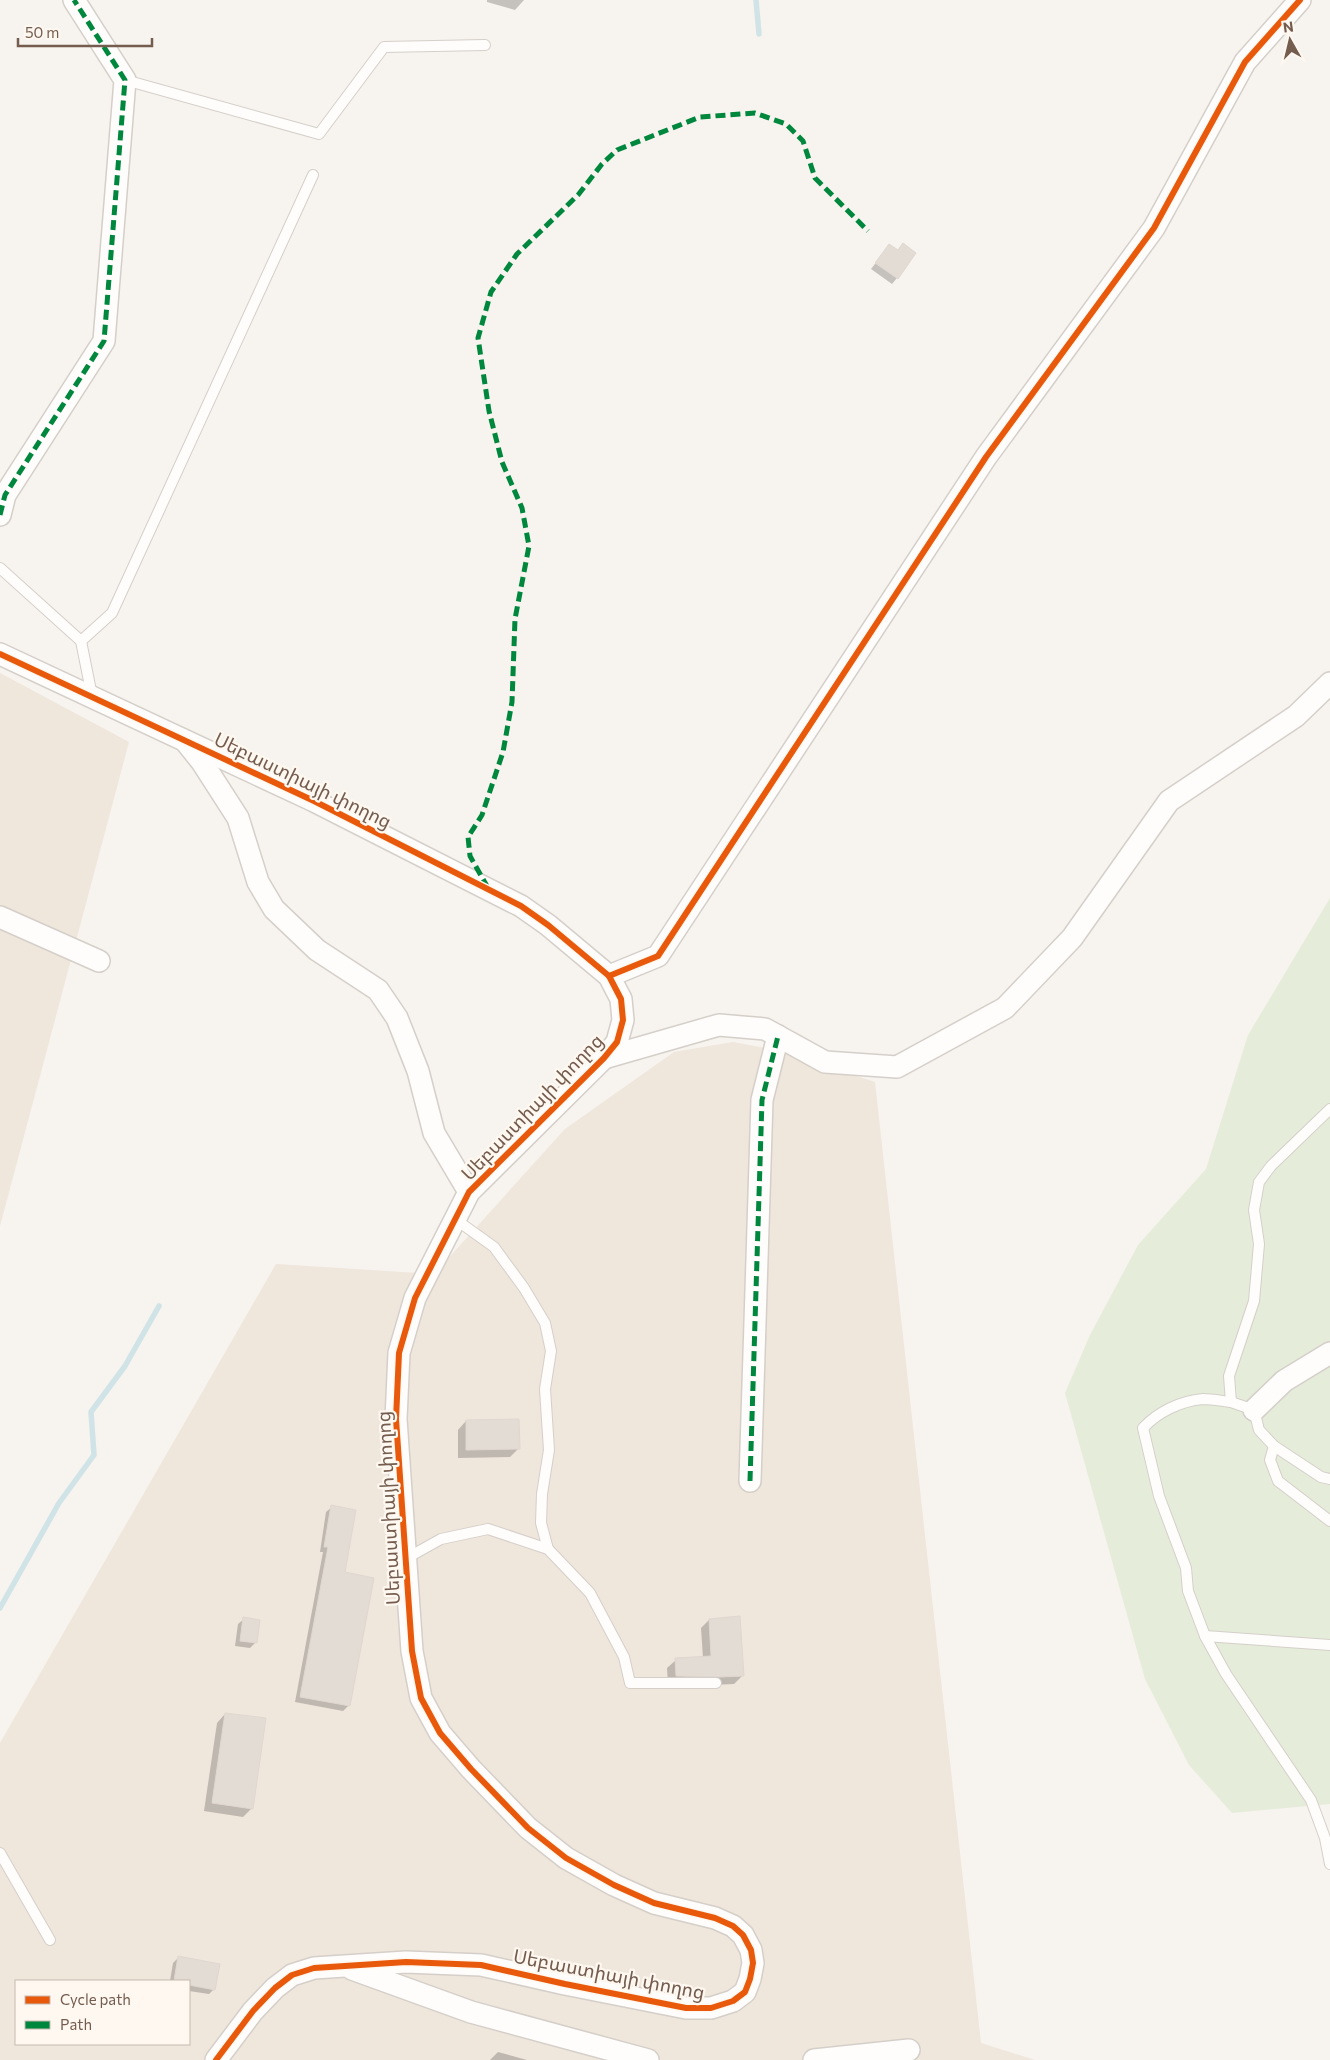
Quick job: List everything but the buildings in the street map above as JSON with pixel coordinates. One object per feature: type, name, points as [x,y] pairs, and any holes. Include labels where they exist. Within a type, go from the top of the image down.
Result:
[{"type":"street","points":[[2,499],[104,341],[125,80],[74,0]]},
{"type":"street","points":[[609,976],[658,956],[986,457],[1154,228],[1244,62],[1300,0]]},
{"type":"street","name":"Սեբաստիայի փողոց","points":[[0,654],[314,801],[521,906],[548,924],[609,976],[621,999],[623,1020],[616,1042],[604,1058],[469,1192],[415,1298],[399,1353],[396,1419],[404,1560],[412,1651],[421,1698],[440,1733],[471,1769],[528,1828],[566,1858],[614,1884],[654,1903],[715,1918],[733,1926],[743,1935],[751,1950],[753,1964],[750,1979],[744,1992],[733,2001],[711,2008],[686,2008],[481,1965],[406,1962],[342,1965],[306,1970],[292,1975],[275,1988],[252,2011],[216,2060]]},
{"type":"street","points":[[604,1058],[719,1025],[765,1029],[825,1062],[897,1066],[1005,1008],[1072,938],[1169,801],[1296,716],[1330,683]]},
{"type":"street","points":[[182,738],[202,762],[238,818],[258,882],[274,909],[317,950],[378,990],[397,1018],[418,1070],[434,1133],[469,1192]]},
{"type":"street","points":[[1,922],[99,961]]},
{"type":"street","points":[[750,1481],[762,1100],[778,1036]]},
{"type":"street","points":[[1254,1410],[1284,1380],[1330,1352]]},
{"type":"street","points":[[342,1965],[472,2012],[648,2060]]},
{"type":"street","points":[[814,2060],[908,2050]]},
{"type":"lane","points":[[125,80],[319,134],[384,47],[485,45]]},
{"type":"lane","points":[[81,641],[112,612],[313,175]]},
{"type":"lane","points":[[0,568],[81,641],[92,696]]},
{"type":"lane","points":[[1231,1402],[1229,1376],[1254,1301],[1259,1244],[1254,1210],[1259,1182],[1271,1166],[1330,1109]]},
{"type":"lane","points":[[454,1219],[494,1247],[524,1288],[545,1323],[551,1351],[545,1389],[549,1450],[542,1494],[541,1523],[548,1549]]},
{"type":"lane","points":[[1330,1479],[1322,1477],[1274,1446],[1260,1430],[1254,1410],[1231,1402],[1203,1399],[1175,1406],[1152,1418],[1142,1428],[1159,1496],[1186,1568],[1188,1591],[1204,1636],[1226,1674],[1312,1800],[1330,1864]]},
{"type":"lane","points":[[1274,1446],[1270,1460],[1278,1481],[1330,1521]]},
{"type":"lane","points":[[404,1560],[441,1539],[488,1529],[548,1549],[590,1593],[624,1657],[630,1683],[716,1683]]},
{"type":"lane","points":[[1204,1636],[1330,1645]]},
{"type":"lane","points":[[0,1853],[50,1940]]},
{"type":"shaded area","points":[[0,673],[129,742],[0,1226]]},
{"type":"shaded area","points":[[733,1042],[771,1049],[875,1082],[981,2043],[1035,2060],[0,2060],[0,1743],[276,1264],[434,1274],[565,1129],[674,1052]]},
{"type":"green space","points":[[1330,898],[1330,1804],[1232,1813],[1189,1765],[1145,1679],[1065,1393],[1090,1335],[1138,1245],[1206,1169],[1248,1035]]},
{"type":"waterway","points":[[756,0],[759,34]]},
{"type":"waterway","points":[[0,1608],[59,1503],[94,1455],[91,1412],[125,1366],[159,1306]]},
{"type":"marked path","points":[[0,515],[5,495],[104,341],[125,80],[74,0]]},
{"type":"marked path","points":[[488,888],[470,856],[468,837],[482,815],[503,752],[512,702],[515,619],[529,546],[522,508],[502,462],[489,411],[478,338],[491,292],[517,254],[578,195],[602,164],[617,150],[700,117],[755,113],[786,124],[803,141],[815,178],[868,231]]},
{"type":"marked path","points":[[750,1481],[762,1100],[778,1036]]},
{"type":"cycle path","points":[[609,976],[658,956],[986,457],[1154,228],[1245,62],[1300,0]]},
{"type":"cycle path","points":[[0,654],[314,801],[521,906],[548,925],[609,976],[621,999],[623,1020],[617,1042],[604,1058],[469,1192],[415,1298],[399,1353],[396,1419],[412,1651],[421,1698],[440,1733],[471,1769],[528,1828],[566,1858],[614,1885],[654,1903],[715,1918],[733,1926],[743,1935],[751,1950],[753,1963],[750,1979],[745,1992],[733,2001],[711,2008],[686,2008],[481,1965],[406,1962],[314,1968],[292,1975],[275,1988],[253,2011],[216,2060]]}]
